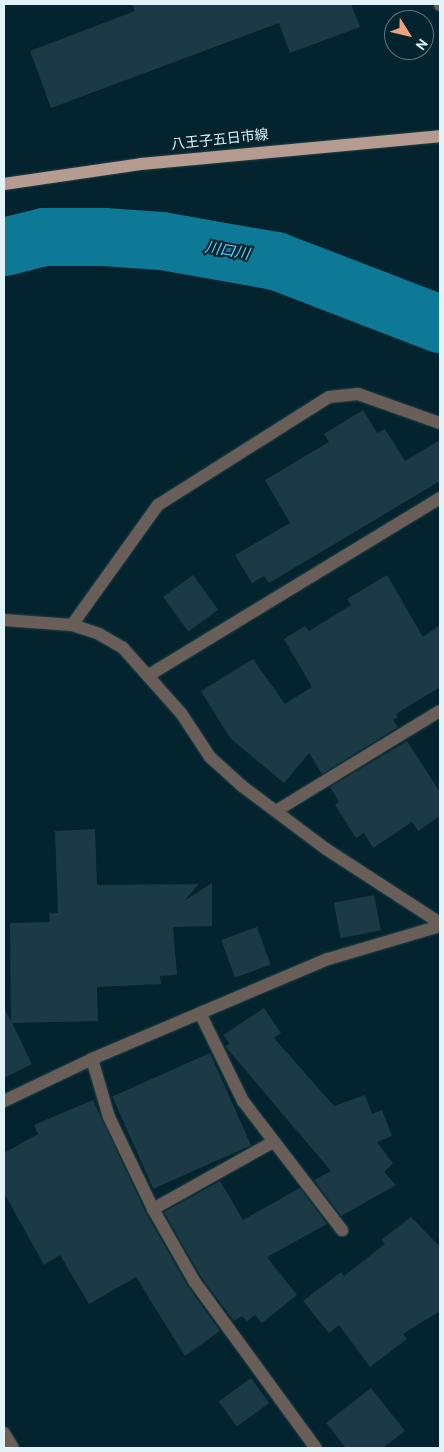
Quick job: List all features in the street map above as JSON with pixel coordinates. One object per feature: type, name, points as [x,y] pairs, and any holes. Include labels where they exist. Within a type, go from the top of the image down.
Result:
[{"type":"main road","name":"八王子五日市線","points":[[4,184],[142,164],[440,136]]},
{"type":"street","points":[[72,625],[158,505],[330,397],[340,393],[358,394],[440,423]]},
{"type":"street","points":[[149,675],[440,498]]},
{"type":"street","points":[[4,620],[72,625],[99,634],[123,648],[181,713],[210,757],[242,786],[326,849],[440,925]]},
{"type":"street","points":[[276,811],[440,711]]},
{"type":"street","points":[[4,1101],[92,1059],[328,959],[440,925]]},
{"type":"street","points":[[200,1013],[243,1101],[342,1230]]},
{"type":"street","points":[[92,1059],[109,1116],[153,1209],[194,1281],[316,1448]]},
{"type":"street","points":[[153,1209],[273,1142]]},
{"type":"street","points":[[4,1433],[13,1448]]},
{"type":"building","points":[[132,4],[351,4],[360,27],[290,53],[279,23],[51,108],[30,51],[135,11]]},
{"type":"building","points":[[363,410],[377,433],[385,429],[405,461],[440,440],[440,481],[269,583],[264,576],[252,583],[235,555],[290,523],[265,480],[329,442],[324,434]]},
{"type":"building","points":[[193,575],[218,610],[188,632],[163,597]]},
{"type":"building","points":[[387,575],[423,637],[440,625],[440,687],[396,714],[398,717],[393,720],[398,727],[322,774],[309,753],[284,783],[230,738],[201,691],[253,659],[285,704],[312,687],[284,639],[305,626],[309,631],[351,605],[347,599]]},
{"type":"building","points":[[407,741],[440,792],[440,816],[418,831],[412,822],[373,848],[364,833],[356,838],[335,805],[339,802],[330,787]]},
{"type":"building","points":[[95,829],[97,885],[199,884],[184,901],[212,883],[212,926],[173,927],[177,975],[160,976],[161,984],[97,987],[98,1021],[12,1023],[32,1064],[4,1078],[4,1007],[11,1022],[10,923],[50,922],[49,913],[58,913],[55,831]]},
{"type":"building","points":[[374,895],[381,930],[341,938],[334,903]]},
{"type":"building","points":[[257,927],[271,965],[235,978],[221,940]]},
{"type":"building","points":[[264,1008],[281,1033],[274,1038],[334,1106],[365,1095],[372,1114],[382,1110],[392,1136],[377,1142],[393,1163],[384,1172],[396,1185],[341,1216],[314,1180],[331,1171],[225,1046],[230,1044],[223,1035]]},
{"type":"building","points":[[210,1053],[251,1145],[153,1189],[112,1097]]},
{"type":"building","points":[[93,1100],[146,1213],[187,1285],[220,1331],[185,1356],[136,1277],[89,1304],[60,1255],[44,1265],[4,1193],[4,1153],[38,1134],[34,1125]]},
{"type":"building","points":[[220,1181],[243,1220],[300,1188],[327,1224],[267,1257],[297,1295],[262,1323],[255,1315],[247,1321],[242,1316],[234,1321],[201,1277],[164,1212]]},
{"type":"building","points":[[411,1217],[440,1247],[440,1311],[403,1334],[407,1339],[370,1367],[339,1325],[329,1333],[303,1301],[341,1272],[344,1276],[385,1244],[381,1240]]},
{"type":"building","points":[[251,1378],[269,1403],[237,1427],[219,1402]]},
{"type":"building","points":[[371,1388],[405,1431],[383,1448],[346,1448],[326,1423]]},
{"type":"waterway","name":"川口川","points":[[4,247],[44,237],[104,237],[162,241],[276,261],[440,324]]}]
